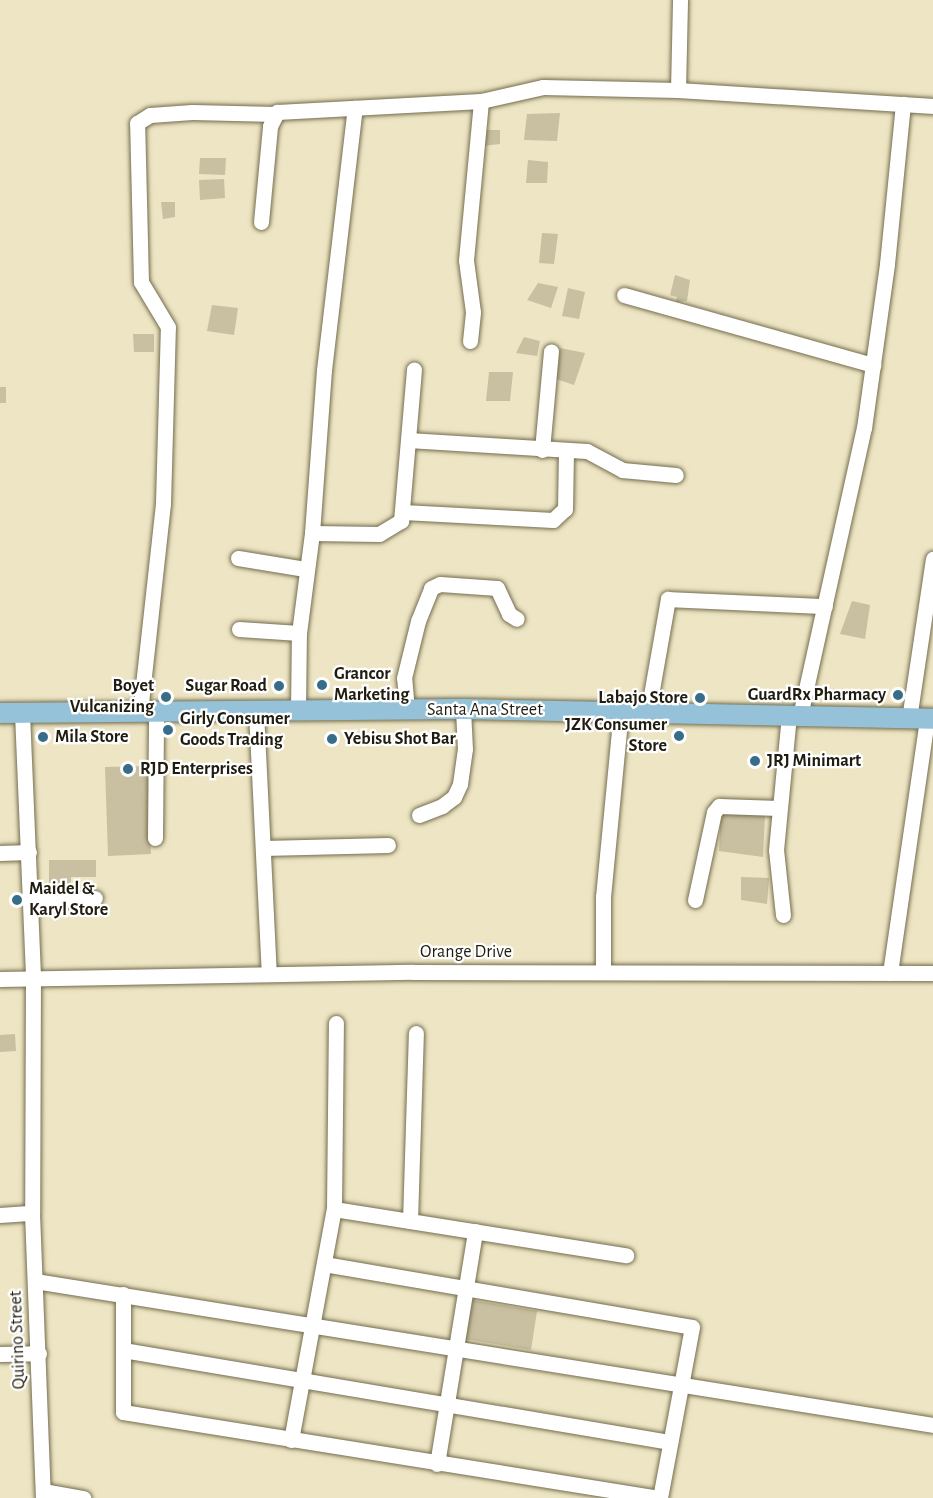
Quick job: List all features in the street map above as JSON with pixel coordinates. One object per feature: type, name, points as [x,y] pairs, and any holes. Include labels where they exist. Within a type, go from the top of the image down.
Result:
[{"type":"main road","name":"Santa Ana Street","points":[[0,714],[463,709],[923,719]]},
{"type":"street","points":[[678,90],[680,0]]},
{"type":"street","points":[[155,838],[148,712],[163,503],[168,327],[141,282],[136,123],[150,115],[192,112],[276,114],[481,101],[543,87],[678,90],[933,106]]},
{"type":"street","points":[[470,341],[473,312],[466,260],[481,101]]},
{"type":"street","points":[[783,915],[776,850],[779,808],[794,716],[825,606],[864,428],[903,104]]},
{"type":"street","points":[[298,710],[299,633],[305,568],[312,533],[324,370],[355,108]]},
{"type":"street","points":[[261,222],[270,126],[276,114]]},
{"type":"street","points":[[624,295],[873,365]]},
{"type":"street","points":[[542,450],[551,351]]},
{"type":"street","points":[[312,533],[379,534],[395,527],[403,512],[414,370]]},
{"type":"street","points":[[408,440],[592,452],[610,467],[676,475]]},
{"type":"street","points":[[403,512],[554,520],[565,509],[566,450]]},
{"type":"street","points":[[238,558],[305,568]]},
{"type":"street","points":[[890,973],[923,719],[933,559]]},
{"type":"street","points":[[407,710],[404,678],[418,621],[431,588],[440,584],[497,588],[509,614],[517,619]]},
{"type":"street","points":[[648,712],[668,599],[825,606]]},
{"type":"street","points":[[239,629],[299,633]]},
{"type":"street","points":[[419,815],[442,806],[454,797],[460,784],[465,749],[463,709]]},
{"type":"street","points":[[256,711],[269,973]]},
{"type":"street","points":[[603,972],[603,897],[621,711]]},
{"type":"street","name":"Quirino Street","points":[[22,714],[33,975],[32,1213],[43,1494]]},
{"type":"street","points":[[695,900],[714,812],[719,806],[779,808]]},
{"type":"street","points":[[263,848],[388,844]]},
{"type":"street","points":[[0,853],[29,852]]},
{"type":"street","points":[[30,902],[95,898]]},
{"type":"street","name":"Orange Drive","points":[[0,979],[33,975],[269,973],[933,973]]},
{"type":"street","points":[[291,1440],[334,1209],[336,1023]]},
{"type":"street","points":[[410,1221],[416,1033]]},
{"type":"street","points":[[334,1209],[626,1255]]},
{"type":"street","points":[[0,1215],[32,1213]]},
{"type":"street","points":[[437,1464],[475,1231]]},
{"type":"street","points":[[123,1294],[123,1412],[660,1498],[692,1327],[324,1264]]},
{"type":"street","points":[[35,1281],[313,1323],[933,1425]]},
{"type":"street","points":[[123,1350],[446,1407],[670,1442]]},
{"type":"street","points":[[0,1354],[39,1353]]},
{"type":"street","points":[[43,1494],[83,1498]]},
{"type":"building","points":[[560,113],[557,141],[524,140],[527,114]]},
{"type":"building","points":[[484,130],[500,130],[500,144],[483,146]]},
{"type":"building","points":[[200,158],[226,158],[225,175],[199,174]]},
{"type":"building","points":[[528,160],[548,162],[547,183],[526,183]]},
{"type":"building","points":[[224,179],[225,198],[200,200],[199,180]]},
{"type":"building","points":[[161,202],[175,202],[175,217],[163,219]]},
{"type":"building","points":[[542,233],[558,234],[554,264],[539,263]]},
{"type":"building","points":[[675,275],[690,280],[687,301],[676,302],[677,297],[670,295]]},
{"type":"building","points":[[538,283],[558,287],[551,308],[527,300]]},
{"type":"building","points":[[568,288],[585,292],[579,319],[562,316]]},
{"type":"building","points":[[212,305],[238,308],[234,335],[207,331]]},
{"type":"building","points":[[133,334],[154,334],[154,352],[134,352]]},
{"type":"building","points":[[524,337],[540,341],[537,356],[516,353]]},
{"type":"building","points":[[560,348],[585,353],[574,385],[553,378]]},
{"type":"building","points":[[489,372],[513,372],[510,401],[486,401]]},
{"type":"building","points":[[0,387],[6,387],[6,403],[0,403]]},
{"type":"building","points":[[852,601],[870,605],[865,639],[840,634]]},
{"type":"building","points":[[148,766],[151,854],[108,856],[105,767]]},
{"type":"building","points":[[721,811],[765,815],[763,857],[719,851]]},
{"type":"building","points":[[49,860],[96,860],[96,877],[71,877],[71,894],[49,895]]},
{"type":"building","points":[[741,877],[769,878],[767,904],[741,900]]},
{"type":"building","points":[[15,1034],[16,1051],[0,1052],[0,1035]]},
{"type":"building","points":[[471,1300],[537,1311],[531,1350],[465,1339]]},
{"type":"place","name":"Grancor Marketing","points":[[322,685]]},
{"type":"place","name":"Sugar Road","points":[[279,686]]},
{"type":"place","name":"GuardRx Pharmacy","points":[[898,695]]},
{"type":"place","name":"Boyet Vulcanizing","points":[[166,697]]},
{"type":"place","name":"Labajo Store","points":[[700,698]]},
{"type":"place","name":"Girly Consumer Goods Trading","points":[[168,730]]},
{"type":"place","name":"JZK Consumer Store","points":[[679,736]]},
{"type":"place","name":"Mila Store","points":[[43,737]]},
{"type":"place","name":"Yebisu Shot Bar","points":[[332,739]]},
{"type":"place","name":"JRJ Minimart","points":[[755,761]]},
{"type":"place","name":"RJD Enterprises","points":[[128,769]]},
{"type":"place","name":"Maidel & Karyl Store","points":[[17,900]]}]
